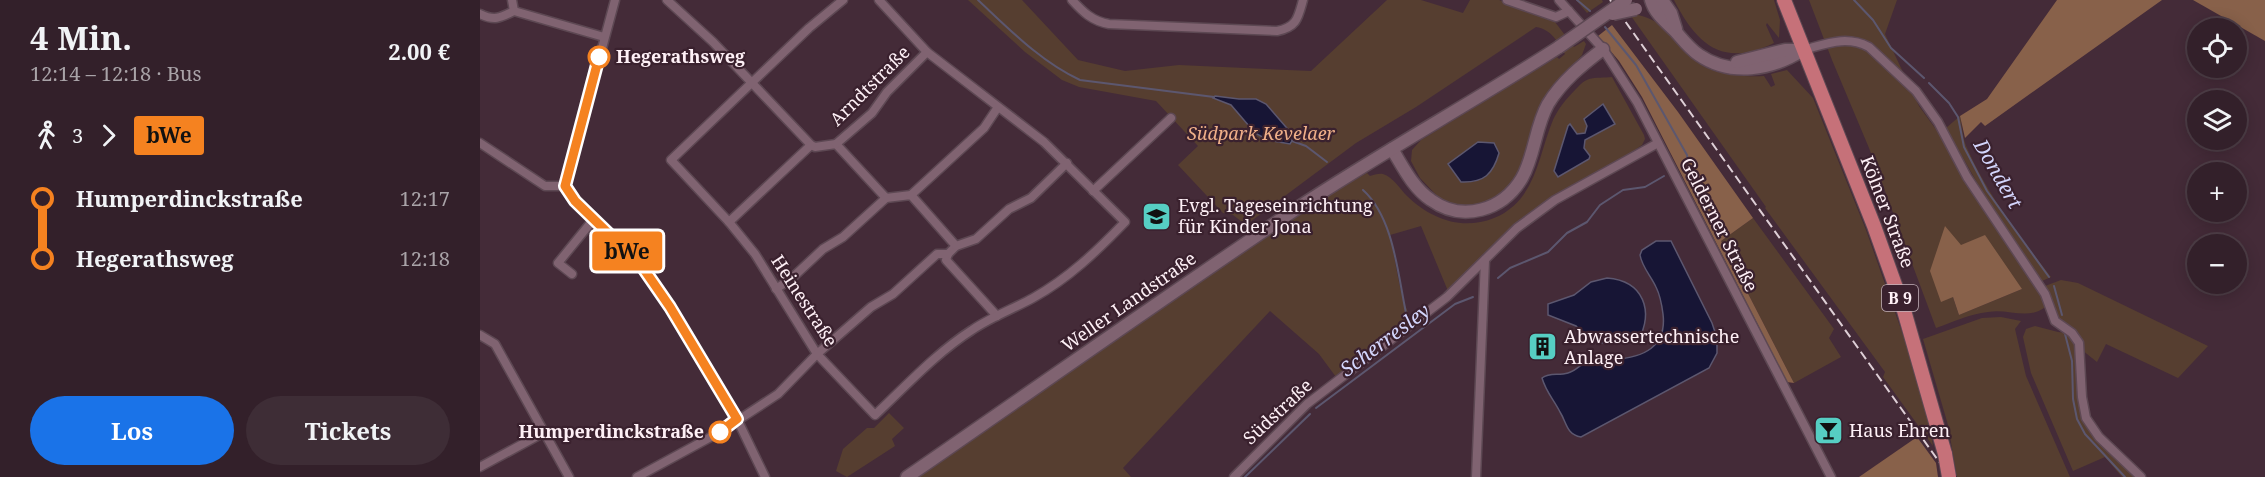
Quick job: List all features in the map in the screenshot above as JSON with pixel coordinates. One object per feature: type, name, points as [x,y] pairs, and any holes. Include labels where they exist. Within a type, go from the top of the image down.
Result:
[{"type":"main road","points":[[1651,0],[1657,13],[1700,56],[1718,63],[1734,68],[1758,68],[1788,59],[1803,50]]},
{"type":"main road","points":[[1662,0],[1671,13],[1677,33]]},
{"type":"main road","name":"Kölner Straße","points":[[1784,0],[1874,226],[1903,307],[1945,454],[1949,477]]},
{"type":"main road","points":[[1631,4],[1657,13]]},
{"type":"main road","name":"Weller Landstraße","points":[[907,477],[1297,208],[1489,92],[1600,18],[1631,4]]},
{"type":"main road","points":[[1392,149],[1422,193],[1439,205],[1462,212],[1482,210],[1496,205],[1512,191],[1523,175],[1543,115],[1555,94],[1573,73],[1603,49]]},
{"type":"street","points":[[512,0],[514,11]]},
{"type":"street","points":[[615,0],[565,186],[575,201],[593,220],[641,265],[670,307],[737,419],[765,477]]},
{"type":"street","points":[[667,0],[713,42],[811,145],[816,147],[836,144],[886,198]]},
{"type":"street","name":"Heinestraße","points":[[843,0],[809,28],[671,160],[729,222],[754,255],[817,354],[875,415],[951,345],[972,329],[1033,298],[1064,279],[1102,246],[1125,222],[1044,142],[927,52],[879,0]]},
{"type":"street","points":[[1072,0],[1086,15],[1098,22],[1109,24],[1277,31],[1294,24],[1303,0]]},
{"type":"street","points":[[1507,0],[1556,17],[1569,11]]},
{"type":"street","name":"Gelderner Straße","points":[[1559,0],[1603,49],[1625,82],[1831,477]]},
{"type":"street","points":[[480,14],[491,20],[499,19],[514,11],[604,37]]},
{"type":"street","points":[[1803,50],[1836,40],[1860,42],[1869,47],[1916,91],[1938,122],[1967,177],[2045,294],[2055,321],[2072,333],[2079,343],[2082,398],[2086,417],[2099,437],[2141,477]]},
{"type":"street","name":"Arndtstraße","points":[[836,144],[872,113],[888,92],[927,52]]},
{"type":"street","points":[[776,289],[792,278],[823,249],[843,237],[886,198],[911,195],[984,128],[998,107]]},
{"type":"street","points":[[1094,191],[1171,118]]},
{"type":"street","points":[[480,142],[545,186],[565,186]]},
{"type":"street","name":"Südstraße","points":[[1234,477],[1306,404],[1447,297],[1517,228],[1555,200],[1658,143]]},
{"type":"street","points":[[729,222],[811,145]]},
{"type":"street","points":[[997,316],[946,260],[948,254],[956,246],[976,239],[1010,209],[1031,198],[1067,163]]},
{"type":"street","points":[[911,195],[956,246]]},
{"type":"street","points":[[572,274],[558,263],[593,220]]},
{"type":"street","points":[[638,477],[720,432],[778,394],[817,354],[871,307],[893,294],[937,254],[948,254]]},
{"type":"street","points":[[1476,477],[1485,260]]},
{"type":"street","points":[[480,335],[495,344],[569,477]]},
{"type":"street","points":[[480,467],[543,433]]},
{"type":"green space","name":"Südpark Kevelaer","points":[[968,0],[1022,0],[1078,60],[1125,71],[1179,65],[1311,71],[1387,0],[1421,0],[1463,13],[1470,0],[1499,0],[1557,19],[1555,22],[1574,47],[1584,41],[1586,44],[1582,55],[1564,75],[1512,184],[1488,203],[1462,207],[1442,201],[1420,178],[1411,161],[1412,150],[1421,140],[1565,54],[1554,37],[1541,28],[1536,27],[1416,107],[1356,143],[1246,225],[1233,215],[1223,213],[1178,165],[1198,146],[1156,101],[1079,87],[1062,80],[1025,52]]},
{"type":"green space","points":[[1576,0],[1602,0],[1603,2],[1587,13]]},
{"type":"green space","points":[[1674,0],[1774,0],[1780,20],[1779,38],[1767,23],[1774,43],[1740,53],[1714,48],[1692,29]]},
{"type":"green space","points":[[1809,0],[1897,0],[1885,34],[1919,106],[1940,135],[1988,217],[2038,290],[2044,300],[2044,308],[2031,313],[1995,311],[1981,313],[1936,328],[1869,148]],"holes":[[[2022,289],[1959,315],[1953,297]]]},
{"type":"green space","points":[[1638,15],[1655,21],[1688,55],[1705,67],[1734,75],[1764,76],[1771,87],[1775,85],[1771,74],[1787,70],[1813,98],[1866,230],[1909,352],[1929,420],[1933,446],[1883,377],[1885,372],[1765,208],[1631,16]]},
{"type":"green space","points":[[1612,77],[1644,135],[1642,145],[1537,208],[1497,242],[1448,291],[1421,226],[1390,235],[1401,290],[1412,320],[1336,377],[1319,354],[1270,311],[1123,468],[1131,477],[916,477],[1260,240],[1318,201],[1367,173],[1370,176],[1383,174],[1387,176],[1426,211],[1459,223],[1482,222],[1508,210],[1519,201],[1534,176],[1553,120],[1562,104],[1587,80]]},
{"type":"green space","points":[[1960,116],[1966,145],[1984,182],[2016,231],[2051,277],[2042,281],[1983,193],[1946,128]]},
{"type":"green space","points":[[1753,218],[1834,329],[1829,338],[1841,357],[1794,383],[1721,241]]},
{"type":"green space","points":[[2061,280],[2078,283],[2208,346],[2178,378],[2106,344],[2097,362],[2082,350],[2058,319],[2045,286]]},
{"type":"green space","points":[[2001,317],[2021,321],[2015,329],[2026,376],[2070,477],[1957,477],[1948,425],[1923,339],[1982,318]]},
{"type":"green space","points":[[2035,326],[2067,333],[2074,339],[2078,351],[2084,416],[2136,477],[2122,477],[2105,457],[2073,471],[2031,373],[2023,337],[2026,329]]},
{"type":"green space","points":[[889,413],[904,428],[892,439],[895,446],[847,477],[836,471],[843,449],[867,428],[874,428]]},
{"type":"shaded area","points":[[2057,0],[2162,0],[1985,126],[1981,122],[1965,138],[1960,116],[1987,99]]},
{"type":"shaded area","points":[[2193,0],[2265,0],[2265,41],[2247,31],[2247,18],[2225,18]]},
{"type":"shaded area","points":[[1612,25],[1678,112],[1753,218],[1721,241],[1794,383],[1787,382],[1642,97],[1619,61],[1598,36]]},
{"type":"shaded area","points":[[1215,96],[1256,99],[1266,104],[1292,134],[1292,141],[1290,144],[1268,140],[1255,133],[1231,105],[1213,98]]},
{"type":"shaded area","points":[[1603,104],[1615,124],[1585,140],[1584,148],[1590,156],[1589,159],[1558,177],[1554,171],[1568,126],[1570,124],[1577,134],[1585,133],[1587,126],[1584,119]]},
{"type":"shaded area","points":[[1478,142],[1494,143],[1499,153],[1497,160],[1494,167],[1482,179],[1461,182],[1448,164]]},
{"type":"shaded area","points":[[1945,226],[1961,245],[1985,235],[2022,289],[1959,315],[1953,297],[1941,302],[1930,271]]},
{"type":"shaded area","points":[[1656,241],[1671,241],[1712,323],[1717,338],[1717,353],[1709,368],[1581,437],[1576,436],[1568,428],[1542,378],[1571,372],[1593,358],[1614,359],[1634,356],[1643,353],[1657,342],[1661,335],[1663,314],[1657,290],[1640,255],[1642,250]]},
{"type":"shaded area","points":[[1607,278],[1620,280],[1630,285],[1642,299],[1645,319],[1638,341],[1600,343],[1587,338],[1576,326],[1548,315],[1548,304],[1574,295],[1591,282]]},
{"type":"shaded area","points":[[1917,437],[1936,463],[1938,477],[1859,477]]},
{"type":"waterway","points":[[978,0],[1039,54],[1080,80],[1214,97]]},
{"type":"waterway","name":"Scherresley","points":[[1577,0],[1590,11]]},
{"type":"waterway","name":"Dondert","points":[[1854,0],[1873,20],[1891,48],[1924,78]]},
{"type":"waterway","name":"Scherresley","points":[[1605,27],[1636,65],[1687,155],[1688,161],[1682,167]]},
{"type":"waterway","name":"Dondert","points":[[1929,83],[1949,103],[1958,117],[1964,147],[1987,191],[2049,277]]},
{"type":"waterway","points":[[1292,141],[1306,146],[1327,162]]},
{"type":"waterway","name":"Scherresley","points":[[1498,278],[1510,268],[1548,252],[1567,233],[1587,222],[1600,205],[1623,190],[1645,187],[1664,176]]},
{"type":"waterway","points":[[1363,190],[1383,218],[1389,234],[1408,322]]},
{"type":"waterway","name":"Dondert","points":[[2054,286],[2062,315]]},
{"type":"waterway","name":"Scherresley","points":[[1316,408],[1455,304],[1473,297]]},
{"type":"waterway","name":"Dondert","points":[[2065,334],[2072,361],[2073,399],[2077,419],[2085,434],[2125,477]]},
{"type":"waterway","name":"Scherresley","points":[[1245,477],[1310,414]]},
{"type":"railway","points":[[1610,0],[1950,477]]},
{"type":"bus line","name":"bWe","points":[[599,57],[565,186],[575,201],[593,220],[641,265],[670,307],[737,419],[720,432]]},
{"type":"place","name":"Hegerathsweg","points":[[599,57]]},
{"type":"place","name":"Evgl. Tageseinrichtung für Kinder Jona","points":[[1157,216]]},
{"type":"place","name":"Abwassertechnische Anlage","points":[[1543,347]]},
{"type":"place","name":"Haus Ehren","points":[[1828,431]]},
{"type":"place","name":"Humperdinckstraße","points":[[720,432]]}]
